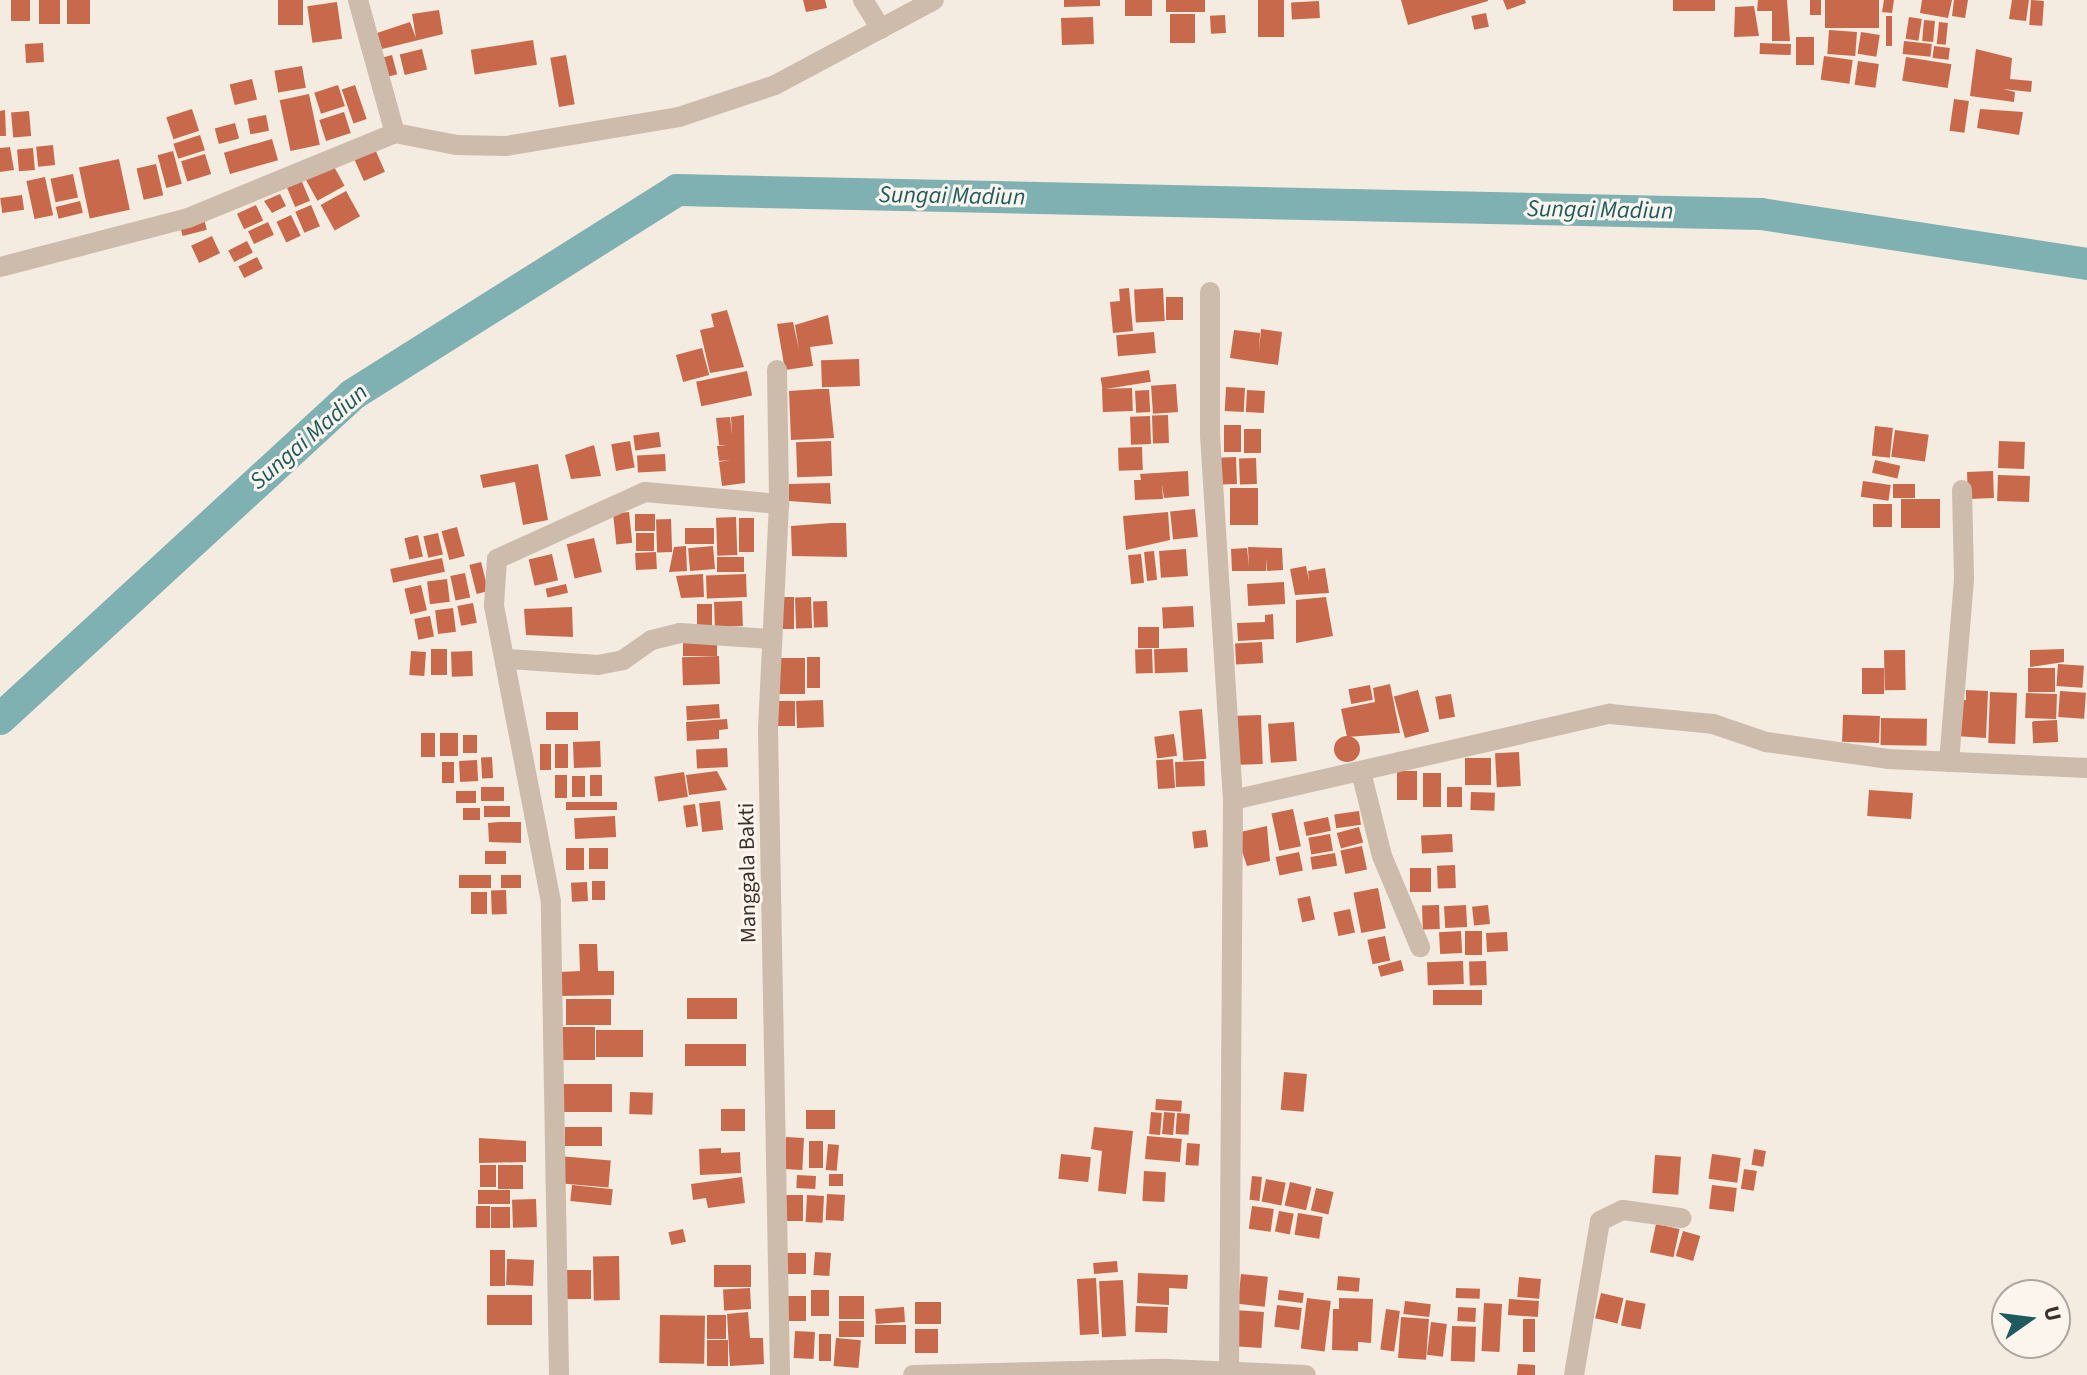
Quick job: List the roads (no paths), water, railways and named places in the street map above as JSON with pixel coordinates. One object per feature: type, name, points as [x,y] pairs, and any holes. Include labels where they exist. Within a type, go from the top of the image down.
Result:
[{"type":"street","points":[[358,0],[395,133]]},
{"type":"street","points":[[863,0],[881,29]]},
{"type":"street","points":[[0,267],[188,218],[395,133],[456,145],[506,146],[679,117],[775,85],[934,0]]},
{"type":"street","points":[[1210,292],[1210,435],[1233,800],[1229,1372]]},
{"type":"street","name":"Manggala Bakti","points":[[777,370],[779,504],[768,730],[772,1131],[780,1375]]},
{"type":"street","points":[[1949,762],[1964,578],[1962,490]]},
{"type":"street","points":[[559,1375],[551,902],[507,659],[494,605],[497,559],[645,492],[779,504]]},
{"type":"street","points":[[507,659],[598,665],[623,660],[652,640],[680,633],[772,639]]},
{"type":"street","points":[[1233,800],[1361,772],[1514,732],[1610,714],[1713,724],[1766,742],[1831,752],[1949,762],[2087,768]]},
{"type":"street","points":[[1361,772],[1382,856],[1420,947]]},
{"type":"street","points":[[1574,1375],[1600,1221],[1623,1210],[1681,1218]]},
{"type":"street","points":[[913,1375],[1229,1372],[1306,1375]]},
{"type":"waterway","name":"Sungai Madiun","points":[[0,719],[352,395],[677,190],[1761,214],[2087,264]]}]
